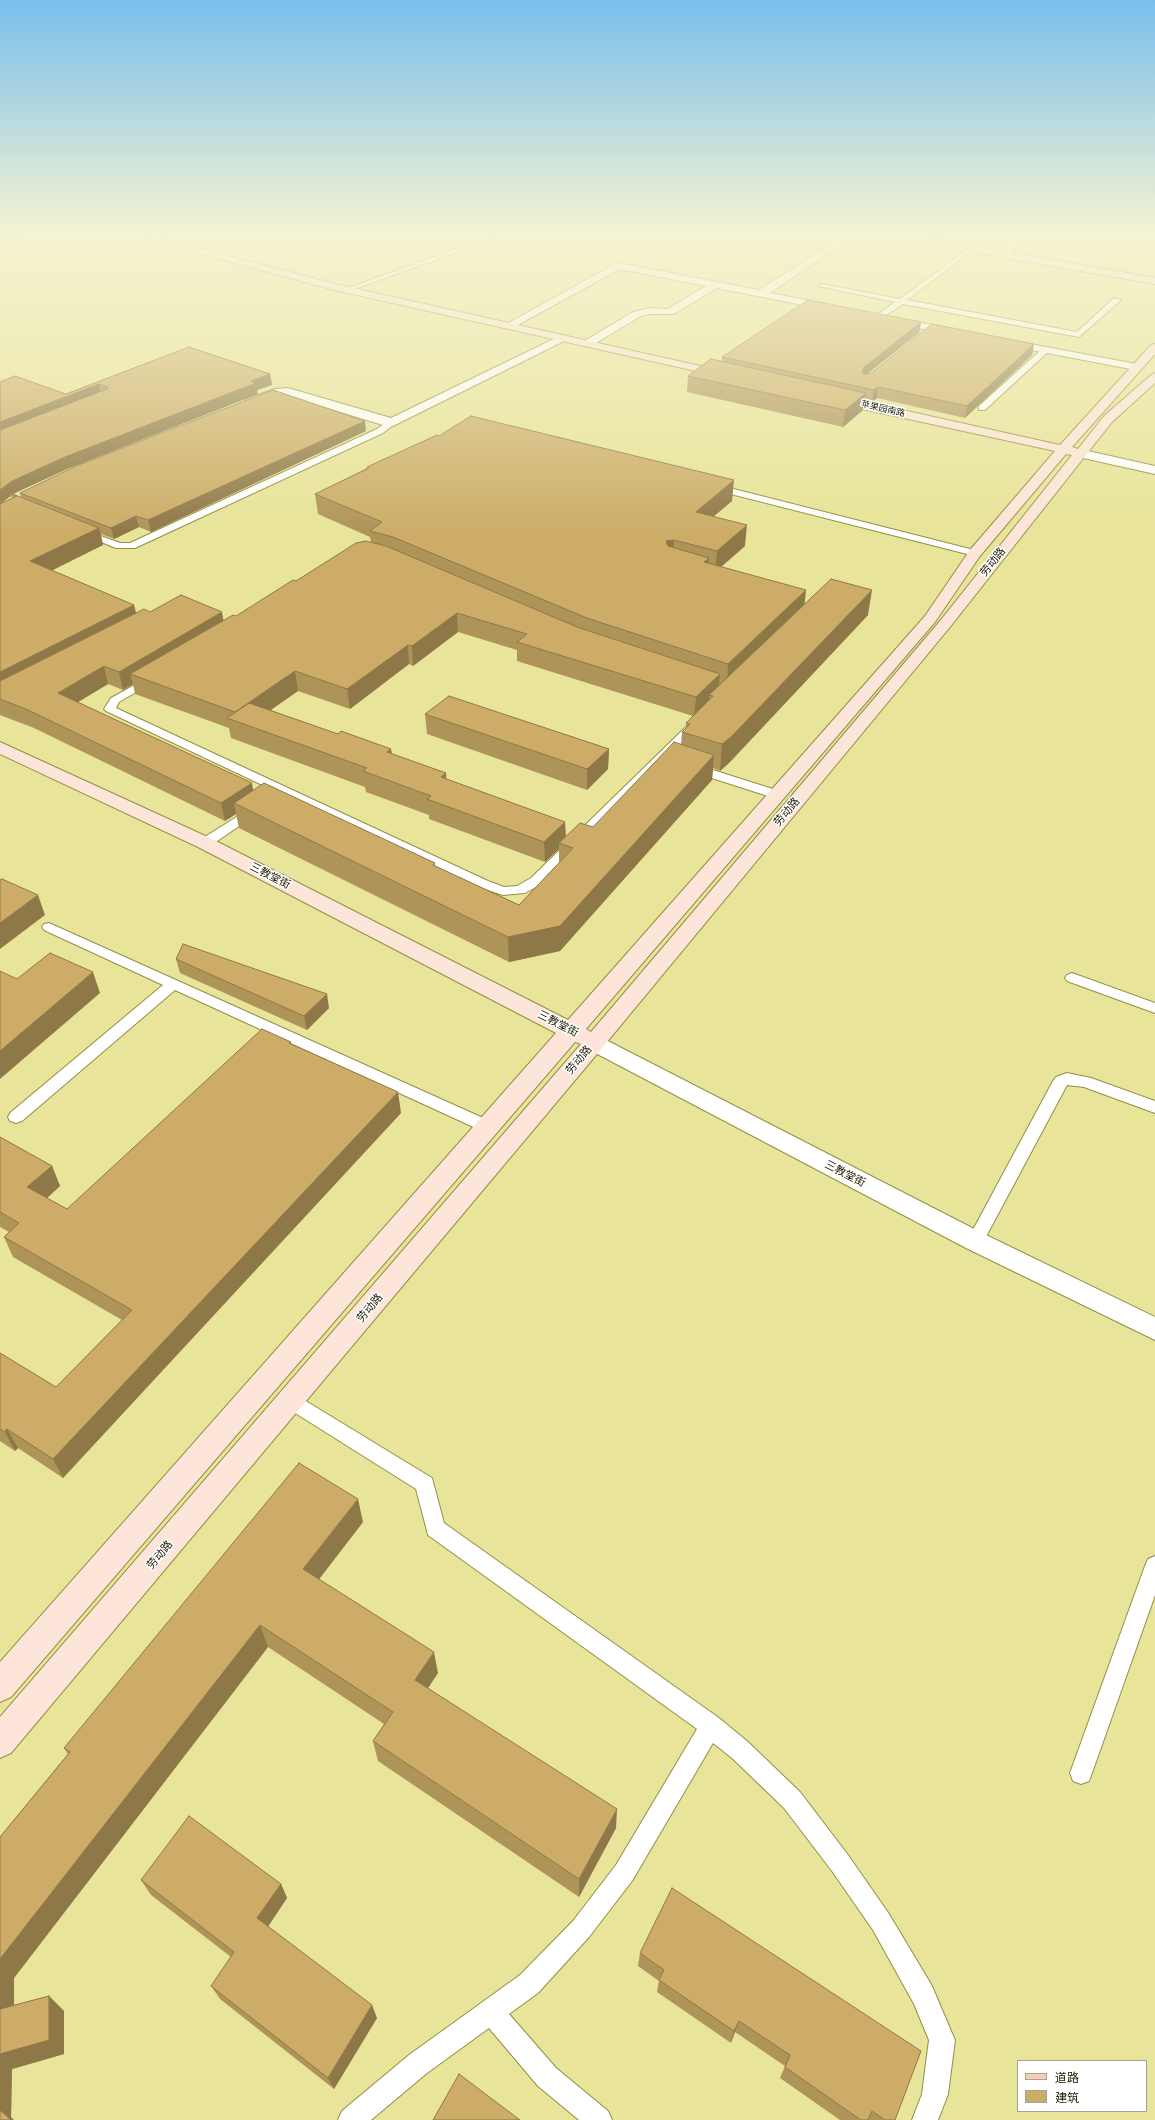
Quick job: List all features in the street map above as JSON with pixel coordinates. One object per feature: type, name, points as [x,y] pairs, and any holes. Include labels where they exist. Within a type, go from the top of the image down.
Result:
[{"type":"street","points":[[553,336],[740,378]]},
{"type":"street","points":[[588,344],[601,336]]},
{"type":"street","points":[[242,406],[279,392],[288,392],[387,422],[393,422],[562,338]]},
{"type":"street","points":[[993,340],[1146,372]]},
{"type":"street","name":"劳动路","points":[[0,1686],[486,1126],[930,619],[975,552],[1071,452],[1108,419],[1146,372],[1155,347]]},
{"type":"street","points":[[709,371],[722,362]]},
{"type":"street","name":"苹果园南路","points":[[825,396],[1155,470]]},
{"type":"street","name":"劳动路","points":[[0,1742],[594,1043],[940,630],[1071,452]]},
{"type":"street","name":"三教堂街","points":[[0,747],[205,843],[571,1030],[975,1241],[1155,1329]]},
{"type":"lane","points":[[982,408],[1046,350]]},
{"type":"lane","points":[[76,530],[119,546],[132,546],[380,431],[393,422]]},
{"type":"lane","points":[[703,485],[975,552]]},
{"type":"lane","points":[[163,672],[116,700],[110,709],[482,884],[504,891],[520,890],[536,881],[706,714]]},
{"type":"lane","points":[[661,757],[776,794]]},
{"type":"lane","points":[[205,843],[283,790]]},
{"type":"lane","points":[[49,927],[486,1126]]},
{"type":"lane","points":[[1072,978],[1155,1008]]},
{"type":"lane","points":[[16,1117],[174,983]]},
{"type":"lane","points":[[975,1241],[1061,1081],[1068,1078],[1086,1082],[1155,1107]]},
{"type":"lane","points":[[291,1400],[426,1484],[435,1528],[678,1700],[740,1750],[792,1800],[840,1863],[881,1922],[923,1995],[942,2040],[935,2094],[925,2120]]},
{"type":"lane","points":[[1081,1773],[1155,1566]]},
{"type":"lane","points":[[352,2120],[418,2064],[490,2011],[530,1984],[581,1929],[624,1873],[711,1726]]},
{"type":"lane","points":[[490,2011],[547,2077],[599,2120]]},
{"type":"building","points":[[754,336],[903,336],[863,368],[863,374],[870,374],[917,336],[993,336],[1034,344],[967,406],[878,387],[874,390],[722,357]]},
{"type":"building","points":[[189,347],[270,374],[251,381],[256,383],[65,457],[12,481],[0,490],[0,430],[107,389],[108,387],[99,384],[0,422],[0,382],[15,376],[66,394]]},
{"type":"building","points":[[711,359],[866,393],[845,410],[688,376]]},
{"type":"building","points":[[273,390],[365,421],[148,520],[136,516],[111,528],[20,493],[76,466]]},
{"type":"building","points":[[471,416],[734,480],[696,512],[747,525],[717,551],[674,540],[666,541],[668,546],[709,558],[704,562],[806,590],[728,664],[587,618],[393,537],[370,531],[382,522],[315,494],[369,468],[367,467],[437,435],[439,436]]},
{"type":"building","points":[[10,493],[99,528],[30,561],[134,605],[0,672],[0,504],[17,496]]},
{"type":"building","points":[[366,541],[386,546],[577,627],[720,674],[696,697],[517,642],[527,634],[457,613],[412,646],[408,645],[347,689],[295,671],[235,712],[130,674],[233,615],[236,616],[293,580],[296,581],[356,543]]},
{"type":"building","points":[[831,579],[872,590],[731,737],[722,744],[682,732],[690,724],[686,723],[713,696],[709,695]]},
{"type":"building","points":[[181,595],[222,612],[119,672],[104,666],[58,693],[252,783],[221,803],[28,710],[0,699],[0,681],[144,609],[150,612]]},
{"type":"building","points":[[449,696],[609,749],[587,769],[425,714]]},
{"type":"building","points":[[249,703],[338,734],[341,731],[391,749],[387,752],[446,773],[441,777],[565,822],[544,842],[427,799],[431,796],[363,771],[367,768],[227,718]]},
{"type":"building","points":[[674,742],[714,755],[560,926],[508,937],[234,803],[264,783],[435,863],[433,865],[519,905],[573,848],[559,843],[580,823],[593,827]]},
{"type":"building","points":[[2,879],[38,895],[0,923],[0,880]]},
{"type":"building","points":[[183,944],[327,994],[304,1016],[176,959]]},
{"type":"building","points":[[50,953],[93,972],[0,1051],[0,971],[17,979]]},
{"type":"building","points":[[262,1029],[291,1042],[289,1043],[398,1092],[53,1459],[7,1429],[5,1432],[0,1429],[0,1353],[56,1387],[132,1310],[4,1237],[19,1223],[0,1212],[0,1137],[52,1166],[27,1187],[67,1209]]},
{"type":"building","points":[[299,1463],[358,1499],[303,1569],[434,1652],[415,1680],[617,1809],[579,1879],[373,1741],[393,1712],[260,1625],[0,1959],[0,1837],[70,1752],[64,1748]]},
{"type":"building","points":[[189,1816],[281,1884],[257,1918],[372,2005],[328,2078],[211,1986],[234,1952],[141,1880]]},
{"type":"building","points":[[672,1888],[921,2051],[895,2120],[885,2120],[872,2111],[868,2120],[861,2120],[785,2067],[790,2055],[739,2021],[734,2031],[659,1980],[664,1970],[640,1953]]},
{"type":"building","points":[[49,1996],[49,2040],[0,2054],[0,2009]]},
{"type":"building","points":[[459,2074],[520,2120],[433,2120]]},
{"type":"building","points":[[0,2110],[11,2120],[0,2120]]}]
